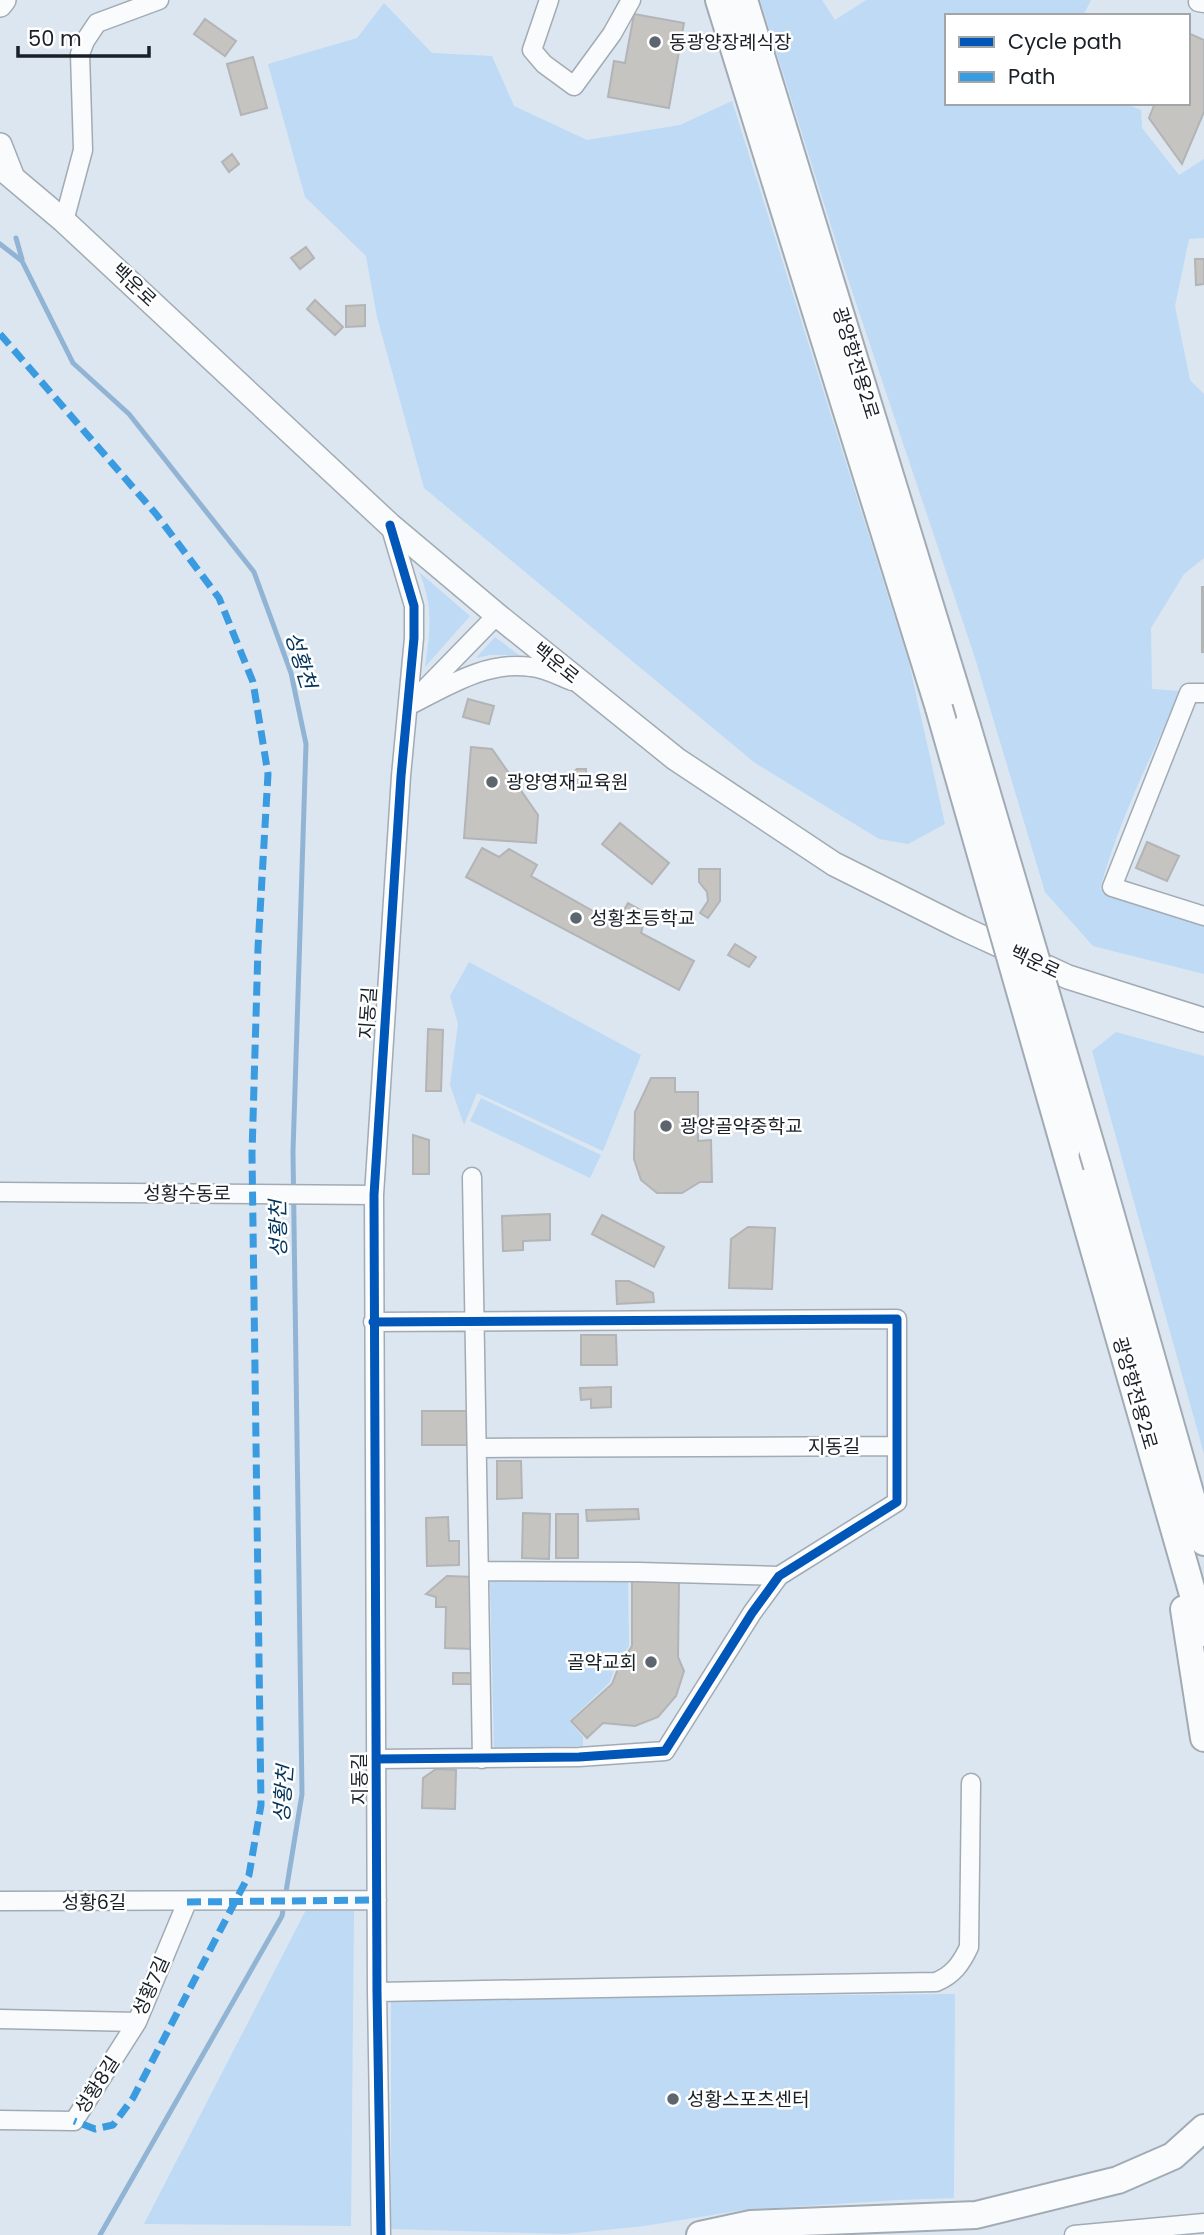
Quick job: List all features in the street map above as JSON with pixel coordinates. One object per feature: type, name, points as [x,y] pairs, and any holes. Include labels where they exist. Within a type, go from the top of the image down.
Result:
[{"type":"highway","name":"광양항전용2로","points":[[719,0],[939,708],[1204,1633]]},
{"type":"highway","name":"광양항전용2로","points":[[744,0],[967,726],[1097,1166],[1204,1542]]},
{"type":"highway","points":[[1170,1514],[1204,1738]]},
{"type":"highway","points":[[699,2235],[751,2224],[976,2215],[1118,2180],[1173,2156],[1204,2128]]},
{"type":"main road","points":[[0,5],[4,0]]},
{"type":"main road","points":[[0,145],[7,172]]},
{"type":"main road","name":"백운로","points":[[7,172],[64,220],[390,525],[676,759],[834,864],[960,928],[1068,977],[1204,1020]]},
{"type":"street","points":[[64,220],[83,150],[80,54],[85,41],[97,23],[159,0]]},
{"type":"street","points":[[549,0],[533,50],[544,64],[574,86],[612,34],[631,0]]},
{"type":"street","name":"지동길","points":[[381,2235],[377,1992],[374,1195],[414,606],[390,525]]},
{"type":"street","points":[[408,706],[497,615]]},
{"type":"street","points":[[408,706],[464,678],[495,667],[531,667],[583,684]]},
{"type":"street","points":[[1204,693],[1189,693],[1112,887],[1204,916]]},
{"type":"street","points":[[472,1177],[482,1759]]},
{"type":"street","name":"성황수동로","points":[[0,1192],[374,1195]]},
{"type":"street","points":[[373,1322],[897,1319],[897,1502],[779,1577],[752,1613],[665,1751],[579,1757],[376,1759]]},
{"type":"street","name":"지동길","points":[[477,1448],[897,1446]]},
{"type":"street","points":[[479,1571],[639,1572],[779,1577]]},
{"type":"street","points":[[377,1992],[936,1982],[956,1969],[968,1947],[971,1783]]},
{"type":"street","name":"성황6길","points":[[0,1901],[377,1900]]},
{"type":"street","name":"성황7길","points":[[0,2019],[137,2022],[187,1902]]},
{"type":"street","name":"성황8길","points":[[0,2120],[74,2122],[137,2022]]},
{"type":"street","points":[[1074,2235],[1204,2223]]},
{"type":"shaded area","points":[[760,0],[822,0],[835,20],[866,0],[1091,0],[1084,14],[945,14],[945,105],[1129,105],[1141,110],[1142,128],[1179,175],[1204,159],[1204,238],[1189,239],[1175,306],[1190,380],[1204,394],[1204,558],[1184,574],[1151,628],[1152,689],[1181,691],[1126,813],[1100,889],[1204,917],[1204,974],[1093,946],[1045,892],[975,658],[843,264]]},
{"type":"shaded area","points":[[384,3],[432,53],[492,56],[514,106],[587,140],[680,125],[732,101],[909,663],[945,824],[908,844],[879,839],[755,763],[424,488],[377,317],[366,256],[305,197],[268,64],[357,38]]},
{"type":"shaded area","points":[[419,572],[470,616],[425,667],[429,608]]},
{"type":"shaded area","points":[[495,637],[519,655],[476,658]]},
{"type":"shaded area","points":[[469,962],[641,1055],[603,1151],[477,1093],[464,1125],[450,1085],[458,1024],[450,996]]},
{"type":"shaded area","points":[[1116,1032],[1204,1056],[1204,1454],[1092,1051]]},
{"type":"shaded area","points":[[481,1098],[601,1155],[590,1178],[470,1121]]},
{"type":"shaded area","points":[[628,1578],[629,1646],[615,1666],[610,1682],[569,1721],[583,1737],[583,1746],[494,1749],[490,1580]]},
{"type":"shaded area","points":[[306,1910],[354,1911],[351,2226],[144,2224]]},
{"type":"shaded area","name":"성황스포츠센터","points":[[955,1994],[954,2198],[743,2210],[644,2226],[565,2234],[391,2229],[391,1999]]},
{"type":"building","name":"동광양장례식장","points":[[634,14],[684,23],[669,108],[608,97],[614,61],[625,63]]},
{"type":"building","points":[[205,19],[236,41],[225,56],[194,34]]},
{"type":"building","points":[[1190,34],[1204,40],[1204,112],[1182,164],[1149,118],[1154,105],[1190,105]]},
{"type":"building","points":[[253,57],[267,108],[241,115],[227,64]]},
{"type":"building","points":[[232,154],[239,164],[229,172],[222,162]]},
{"type":"building","points":[[306,247],[314,258],[300,269],[291,258]]},
{"type":"building","points":[[1195,259],[1204,259],[1204,284],[1196,285]]},
{"type":"building","points":[[315,300],[343,327],[335,335],[307,309]]},
{"type":"building","points":[[365,305],[365,326],[346,327],[346,306]]},
{"type":"building","points":[[1204,587],[1204,652],[1202,652]]},
{"type":"building","points":[[468,699],[494,706],[489,724],[463,717]]},
{"type":"building","name":"광양영재교육원","points":[[471,747],[492,749],[538,815],[536,843],[464,838]]},
{"type":"building","points":[[577,769],[586,769],[586,789],[567,789],[567,777]]},
{"type":"building","points":[[620,823],[669,863],[652,884],[602,844]]},
{"type":"building","points":[[1147,842],[1179,856],[1167,881],[1136,868]]},
{"type":"building","name":"성황초등학교","points":[[482,848],[499,857],[509,849],[537,865],[531,876],[616,924],[628,903],[646,913],[641,933],[694,961],[679,990],[466,877]]},
{"type":"building","points":[[699,869],[720,869],[720,901],[708,918],[700,913],[708,901],[707,892],[699,882]]},
{"type":"building","points":[[735,944],[756,957],[749,967],[728,955]]},
{"type":"building","points":[[428,1029],[443,1030],[441,1091],[426,1091]]},
{"type":"building","name":"광양골약중학교","points":[[651,1078],[675,1078],[675,1092],[698,1092],[698,1141],[711,1140],[712,1182],[700,1182],[682,1193],[657,1193],[641,1180],[634,1159],[635,1112]]},
{"type":"building","points":[[413,1135],[429,1140],[429,1174],[413,1174]]},
{"type":"building","points":[[550,1214],[550,1240],[523,1241],[523,1250],[503,1251],[502,1216]]},
{"type":"building","points":[[602,1215],[664,1247],[654,1267],[592,1234]]},
{"type":"building","points":[[748,1227],[775,1228],[772,1289],[729,1288],[731,1239]]},
{"type":"building","points":[[616,1281],[629,1281],[653,1293],[654,1302],[617,1304]]},
{"type":"building","points":[[581,1335],[616,1335],[617,1365],[581,1365]]},
{"type":"building","points":[[611,1387],[611,1407],[591,1408],[591,1399],[581,1400],[580,1388]]},
{"type":"building","points":[[422,1411],[467,1411],[467,1445],[422,1445]]},
{"type":"building","points":[[497,1461],[521,1461],[522,1498],[497,1499]]},
{"type":"building","points":[[638,1509],[639,1519],[587,1521],[586,1510]]},
{"type":"building","points":[[523,1513],[550,1514],[549,1559],[522,1558]]},
{"type":"building","points":[[556,1514],[578,1514],[578,1558],[556,1558]]},
{"type":"building","points":[[448,1517],[449,1541],[459,1541],[459,1565],[427,1566],[426,1518]]},
{"type":"building","points":[[447,1576],[474,1577],[472,1649],[445,1648],[446,1607],[436,1607],[436,1597],[426,1594]]},
{"type":"building","name":"골약교회","points":[[632,1581],[679,1581],[678,1657],[684,1671],[676,1696],[658,1717],[635,1726],[603,1723],[587,1738],[571,1721],[612,1684],[619,1666],[632,1646]]},
{"type":"building","points":[[453,1673],[472,1673],[472,1684],[453,1684]]},
{"type":"building","points":[[436,1769],[456,1770],[455,1809],[422,1808],[423,1778]]},
{"type":"waterway","name":"성황천","points":[[16,238],[22,259]]},
{"type":"waterway","name":"성황천","points":[[0,244],[22,261],[73,363],[129,414],[254,572],[291,673],[306,744],[293,1152],[302,1794],[282,1916],[100,2235]]},
{"type":"marked path","points":[[0,334],[156,514],[219,598],[253,682],[268,774],[258,948],[252,1154],[261,1805],[249,1875],[133,2098],[113,2125],[95,2129],[74,2121]]},
{"type":"marked path","points":[[187,1902],[377,1900]]},
{"type":"cycle path","points":[[381,2235],[377,1992],[374,1195],[401,776],[414,638],[414,606],[390,525]]},
{"type":"cycle path","points":[[373,1322],[897,1319],[897,1502],[779,1576],[752,1613],[665,1751],[579,1757],[376,1759]]},
{"type":"place","name":"동광양장례식장","points":[[655,42]]},
{"type":"place","name":"광양영재교육원","points":[[492,782]]},
{"type":"place","name":"성황초등학교","points":[[576,918]]},
{"type":"place","name":"광양골약중학교","points":[[666,1126]]},
{"type":"place","name":"골약교회","points":[[651,1662]]},
{"type":"place","name":"성황스포츠센터","points":[[673,2099]]}]
